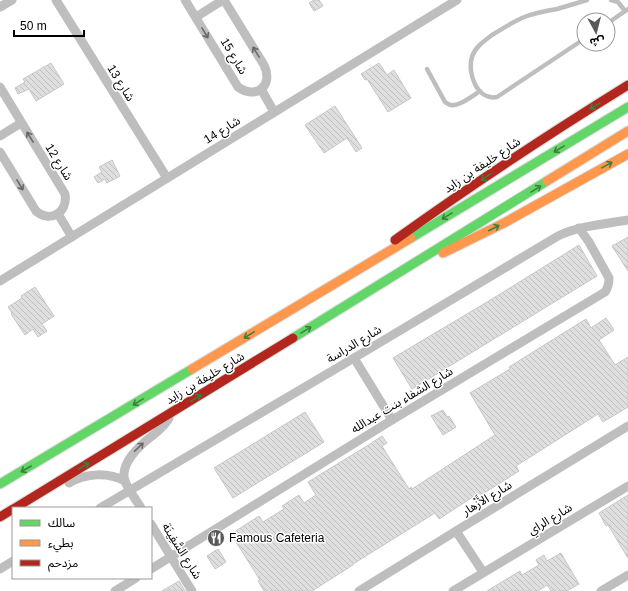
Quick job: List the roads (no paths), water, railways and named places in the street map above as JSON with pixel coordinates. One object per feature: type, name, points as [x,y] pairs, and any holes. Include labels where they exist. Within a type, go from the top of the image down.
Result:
[{"type":"main road","name":"شارع خليفة بن زايد","points":[[354,272],[412,227],[442,206],[554,131],[628,85]]},
{"type":"main road","name":"شارع خليفة بن زايد","points":[[0,484],[628,107]]},
{"type":"main road","name":"شارع خليفة بن زايد","points":[[17,507],[408,268],[628,131]]},
{"type":"main road","name":"شارع خليفة بن زايد","points":[[408,268],[498,226],[628,154]]},
{"type":"main road","name":"شارع خليفة بن زايد","points":[[0,517],[12,510]]},
{"type":"street","points":[[0,7],[12,0]]},
{"type":"street","name":"شارع 13","points":[[56,0],[167,178]]},
{"type":"street","name":"شارع 15","points":[[185,0],[238,87],[243,91],[249,92],[256,92],[261,89],[266,84],[268,78],[267,71],[224,0],[196,17]]},
{"type":"street","name":"شارع 14","points":[[0,280],[457,0]]},
{"type":"street","name":"شارع 12","points":[[0,87],[65,194],[65,204],[63,209],[58,214]]},
{"type":"street","points":[[261,89],[274,112]]},
{"type":"street","points":[[0,136],[21,122]]},
{"type":"street","points":[[0,152],[36,211],[45,216],[58,214],[72,236]]},
{"type":"street","name":"شارع الدراسة","points":[[102,507],[558,236],[579,228],[628,220]]},
{"type":"street","name":"شارع الشفاء بنت عبدالله","points":[[152,568],[392,420],[605,292],[608,288],[609,278],[589,242],[579,228]]},
{"type":"street","points":[[354,358],[392,420]]},
{"type":"street","points":[[141,507],[125,481],[126,464],[142,444],[162,428],[168,420],[170,414]]},
{"type":"street","name":"شارع الأَزْهار","points":[[359,591],[628,426]]},
{"type":"street","points":[[43,491],[48,493],[55,492],[78,479],[93,476],[112,476],[125,481]]},
{"type":"street","name":"شارع الراي","points":[[453,591],[628,486]]},
{"type":"street","name":"شارع السَّفِينَة","points":[[152,526],[192,591]]},
{"type":"street","points":[[456,531],[483,572]]},
{"type":"street","points":[[0,569],[12,562]]},
{"type":"street","points":[[601,591],[628,575]]},
{"type":"street","points":[[115,591],[134,579]]},
{"type":"lane","points":[[576,44],[500,96],[490,98],[483,95],[472,76],[470,64],[475,50],[480,44],[506,26],[522,18],[587,0]]},
{"type":"lane","points":[[611,0],[618,2],[627,10],[616,18]]},
{"type":"lane","points":[[426,69],[445,102],[450,105],[453,106],[458,104],[480,91]]},
{"type":"place","name":"Famous Cafeteria","points":[[216,538]]}]
